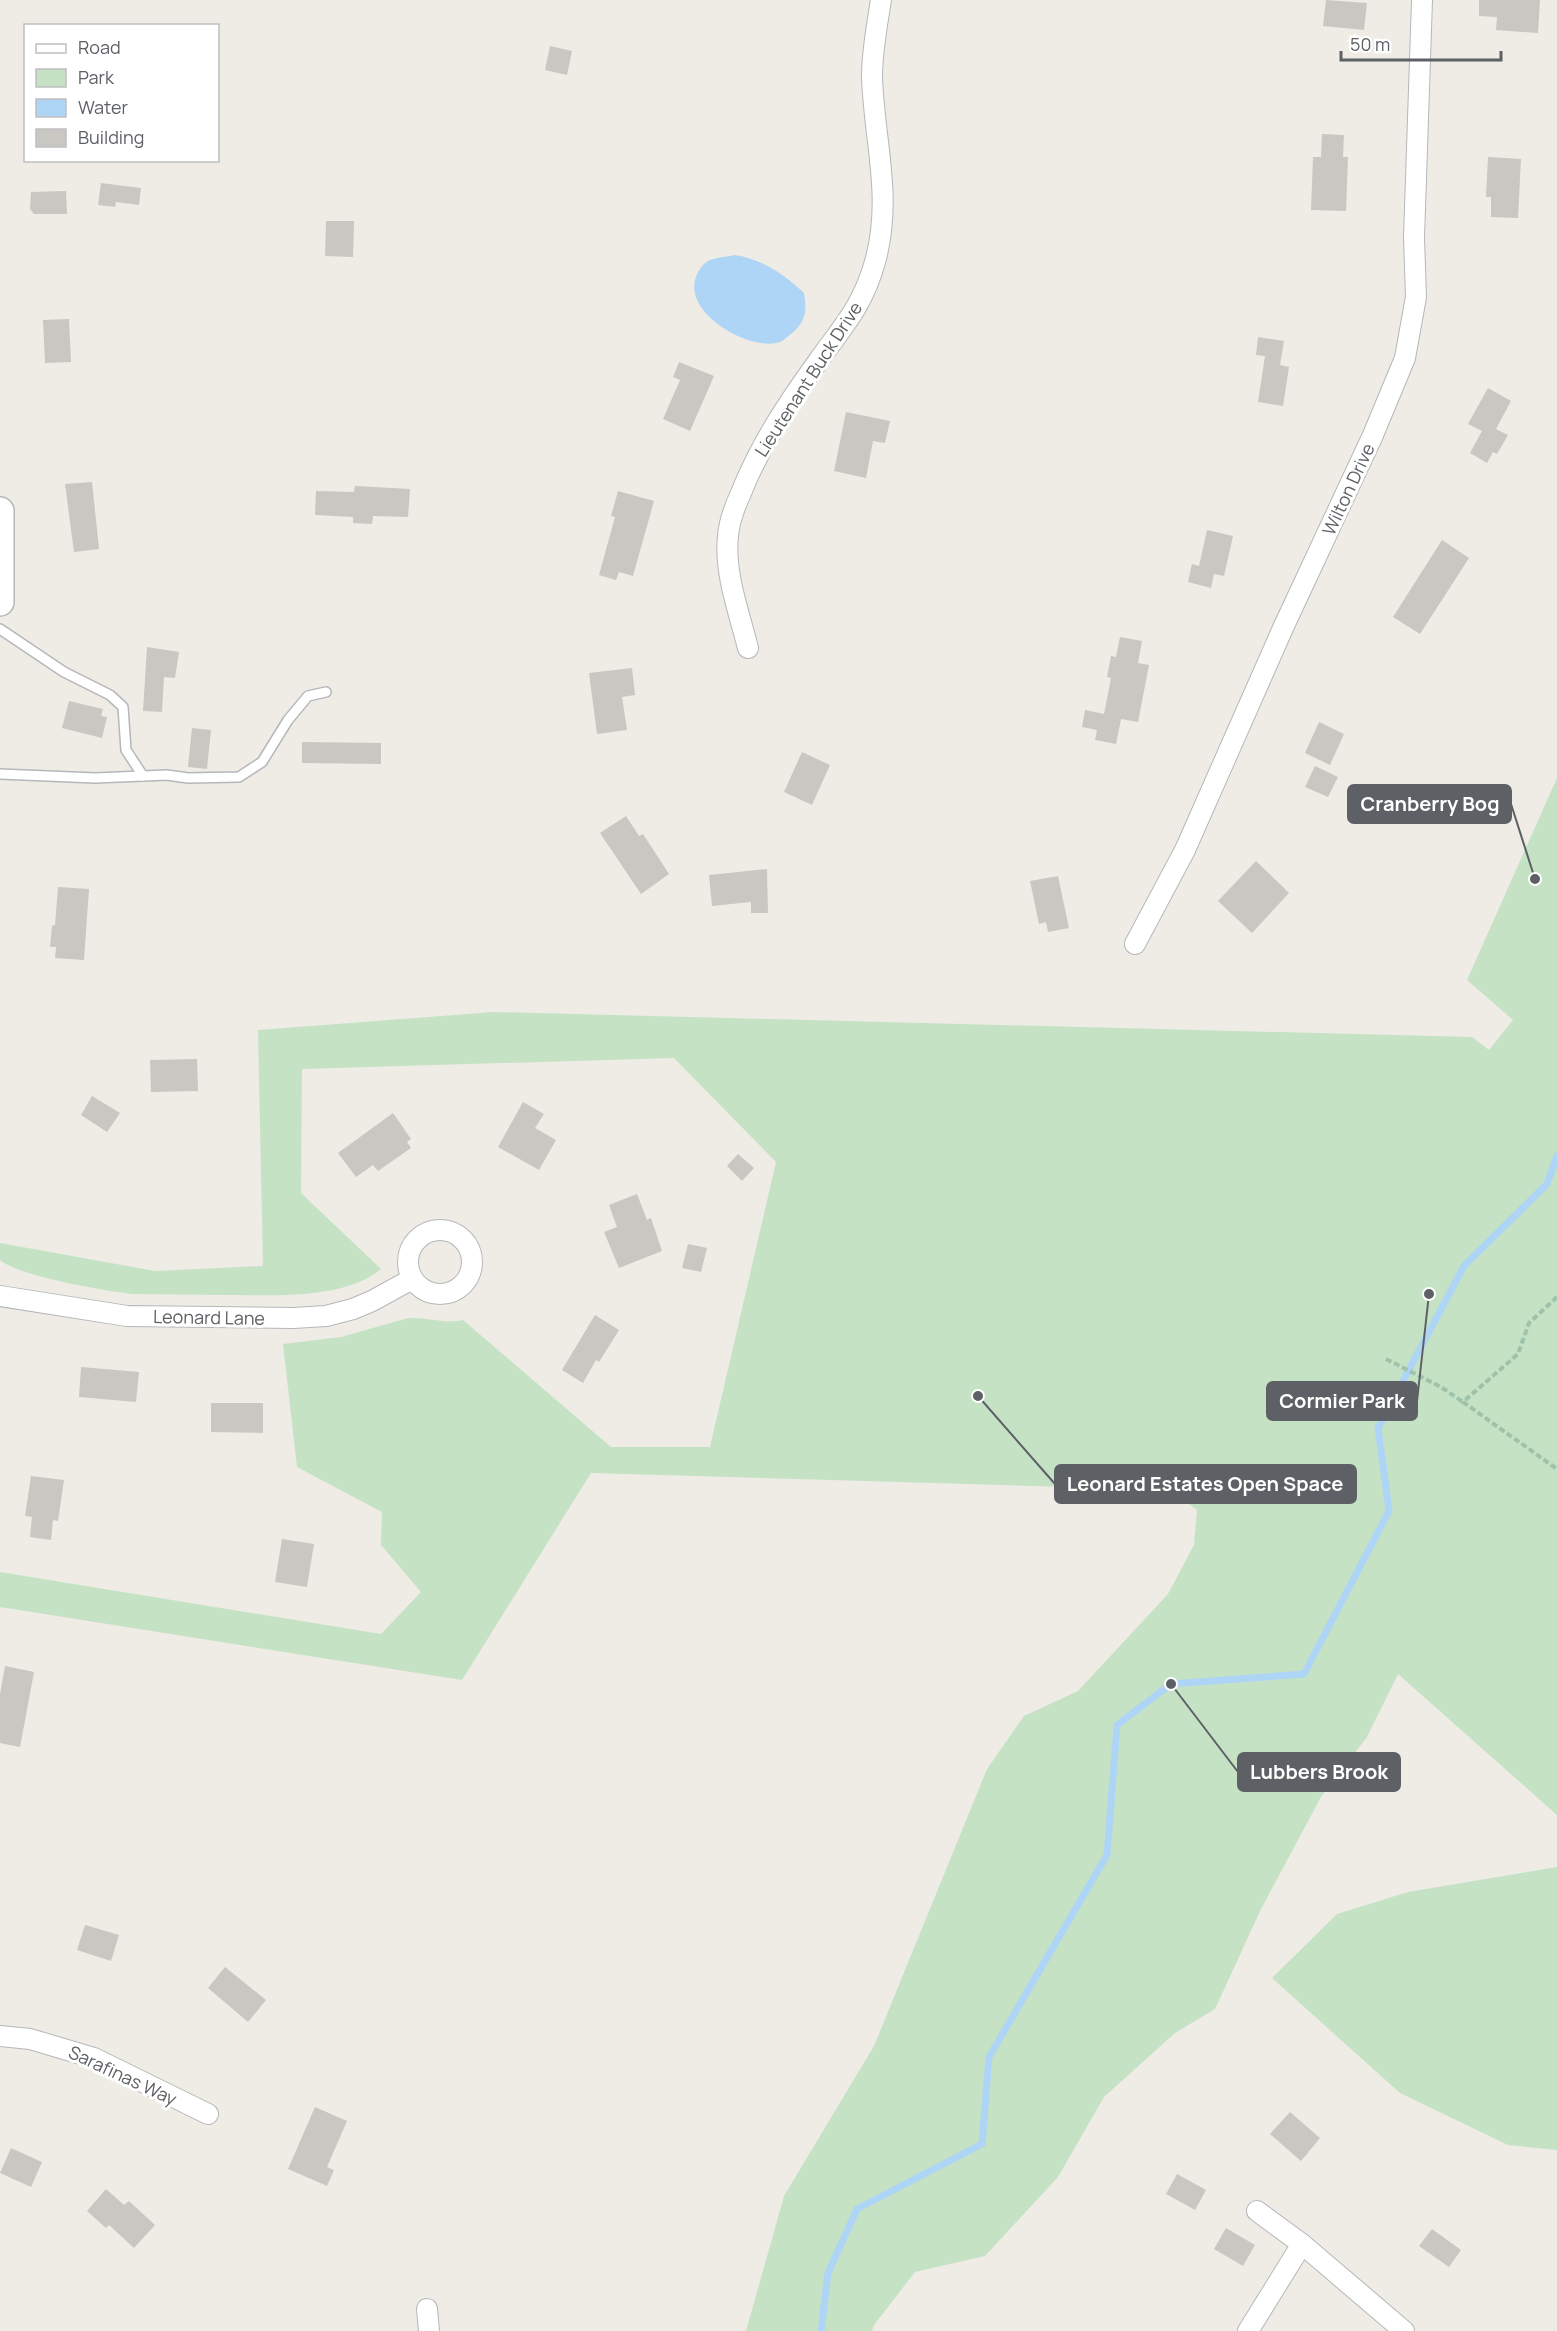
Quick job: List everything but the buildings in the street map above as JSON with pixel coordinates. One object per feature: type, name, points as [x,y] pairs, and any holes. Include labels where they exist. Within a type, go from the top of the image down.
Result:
[{"type":"street","name":"Lieutenant Buck Drive","points":[[748,648],[728,563],[728,536],[734,510],[761,445],[788,404],[849,322],[868,283],[880,242],[884,199],[883,178],[872,77],[874,43],[881,0]]},
{"type":"street","name":"Wilton Drive","points":[[1135,944],[1185,850],[1284,628],[1374,435],[1405,358],[1416,297],[1414,238],[1422,0]]},
{"type":"street","points":[[0,511],[0,602]]},
{"type":"street","name":"Leonard Lane","points":[[0,1296],[127,1316],[315,1317],[339,1313],[372,1302],[412,1279]]},
{"type":"street","name":"Sarafinas Way","points":[[0,2036],[53,2045],[94,2058],[208,2114]]},
{"type":"street","points":[[1257,2211],[1302,2244],[1404,2331]]},
{"type":"street","points":[[1248,2331],[1302,2244]]},
{"type":"street","points":[[427,2309],[429,2331]]},
{"type":"lane","points":[[0,629],[64,672],[110,695],[123,707],[126,750],[143,776]]},
{"type":"lane","points":[[0,774],[95,778],[238,777],[262,762],[288,720],[308,696],[326,692]]},
{"type":"path","points":[[1463,1402],[1518,1354],[1529,1323],[1557,1297]]},
{"type":"path","points":[[1386,1359],[1442,1387],[1557,1469]]},
{"type":"green space","points":[[1557,778],[1557,1815],[1398,1674],[1367,1737],[1321,1797],[1261,1909],[1215,2009],[1175,2033],[1104,2097],[1058,2177],[985,2256],[915,2272],[874,2325],[872,2331],[746,2331],[784,2196],[874,2046],[987,1769],[1024,1716],[1078,1691],[1168,1594],[1194,1545],[1197,1510],[1171,1490],[591,1473],[462,1680],[0,1607],[0,1572],[381,1634],[421,1592],[381,1545],[382,1512],[297,1467],[283,1344],[341,1337],[408,1318],[463,1320],[611,1447],[710,1447],[776,1162],[674,1058],[302,1069],[301,1193],[381,1269],[366,1279],[348,1286],[307,1294],[285,1295],[133,1294],[43,1277],[24,1272],[0,1260],[0,1243],[155,1271],[263,1266],[258,1030],[494,1012],[1472,1037],[1489,1050],[1513,1020],[1467,980]]},
{"type":"green space","points":[[1557,1867],[1557,2150],[1508,2145],[1400,2093],[1272,1978],[1337,1914],[1408,1892]]},
{"type":"water","points":[[735,255],[755,260],[773,269],[804,293],[805,311],[800,325],[780,342],[767,344],[738,336],[710,318],[700,306],[695,293],[695,280],[700,269],[711,260]]},
{"type":"waterway","points":[[821,2331],[828,2273],[857,2209],[982,2144],[989,2057],[1107,1855],[1117,1725],[1171,1684],[1304,1674],[1389,1511],[1378,1428],[1464,1266],[1547,1184],[1557,1156]]},
{"type":"place","name":"Cranberry Bog","points":[[1535,879]]},
{"type":"place","name":"Cormier Park","points":[[1429,1294]]},
{"type":"place","name":"Leonard Estates Open Space","points":[[978,1396]]},
{"type":"place","name":"Lubbers Brook","points":[[1171,1684]]}]
